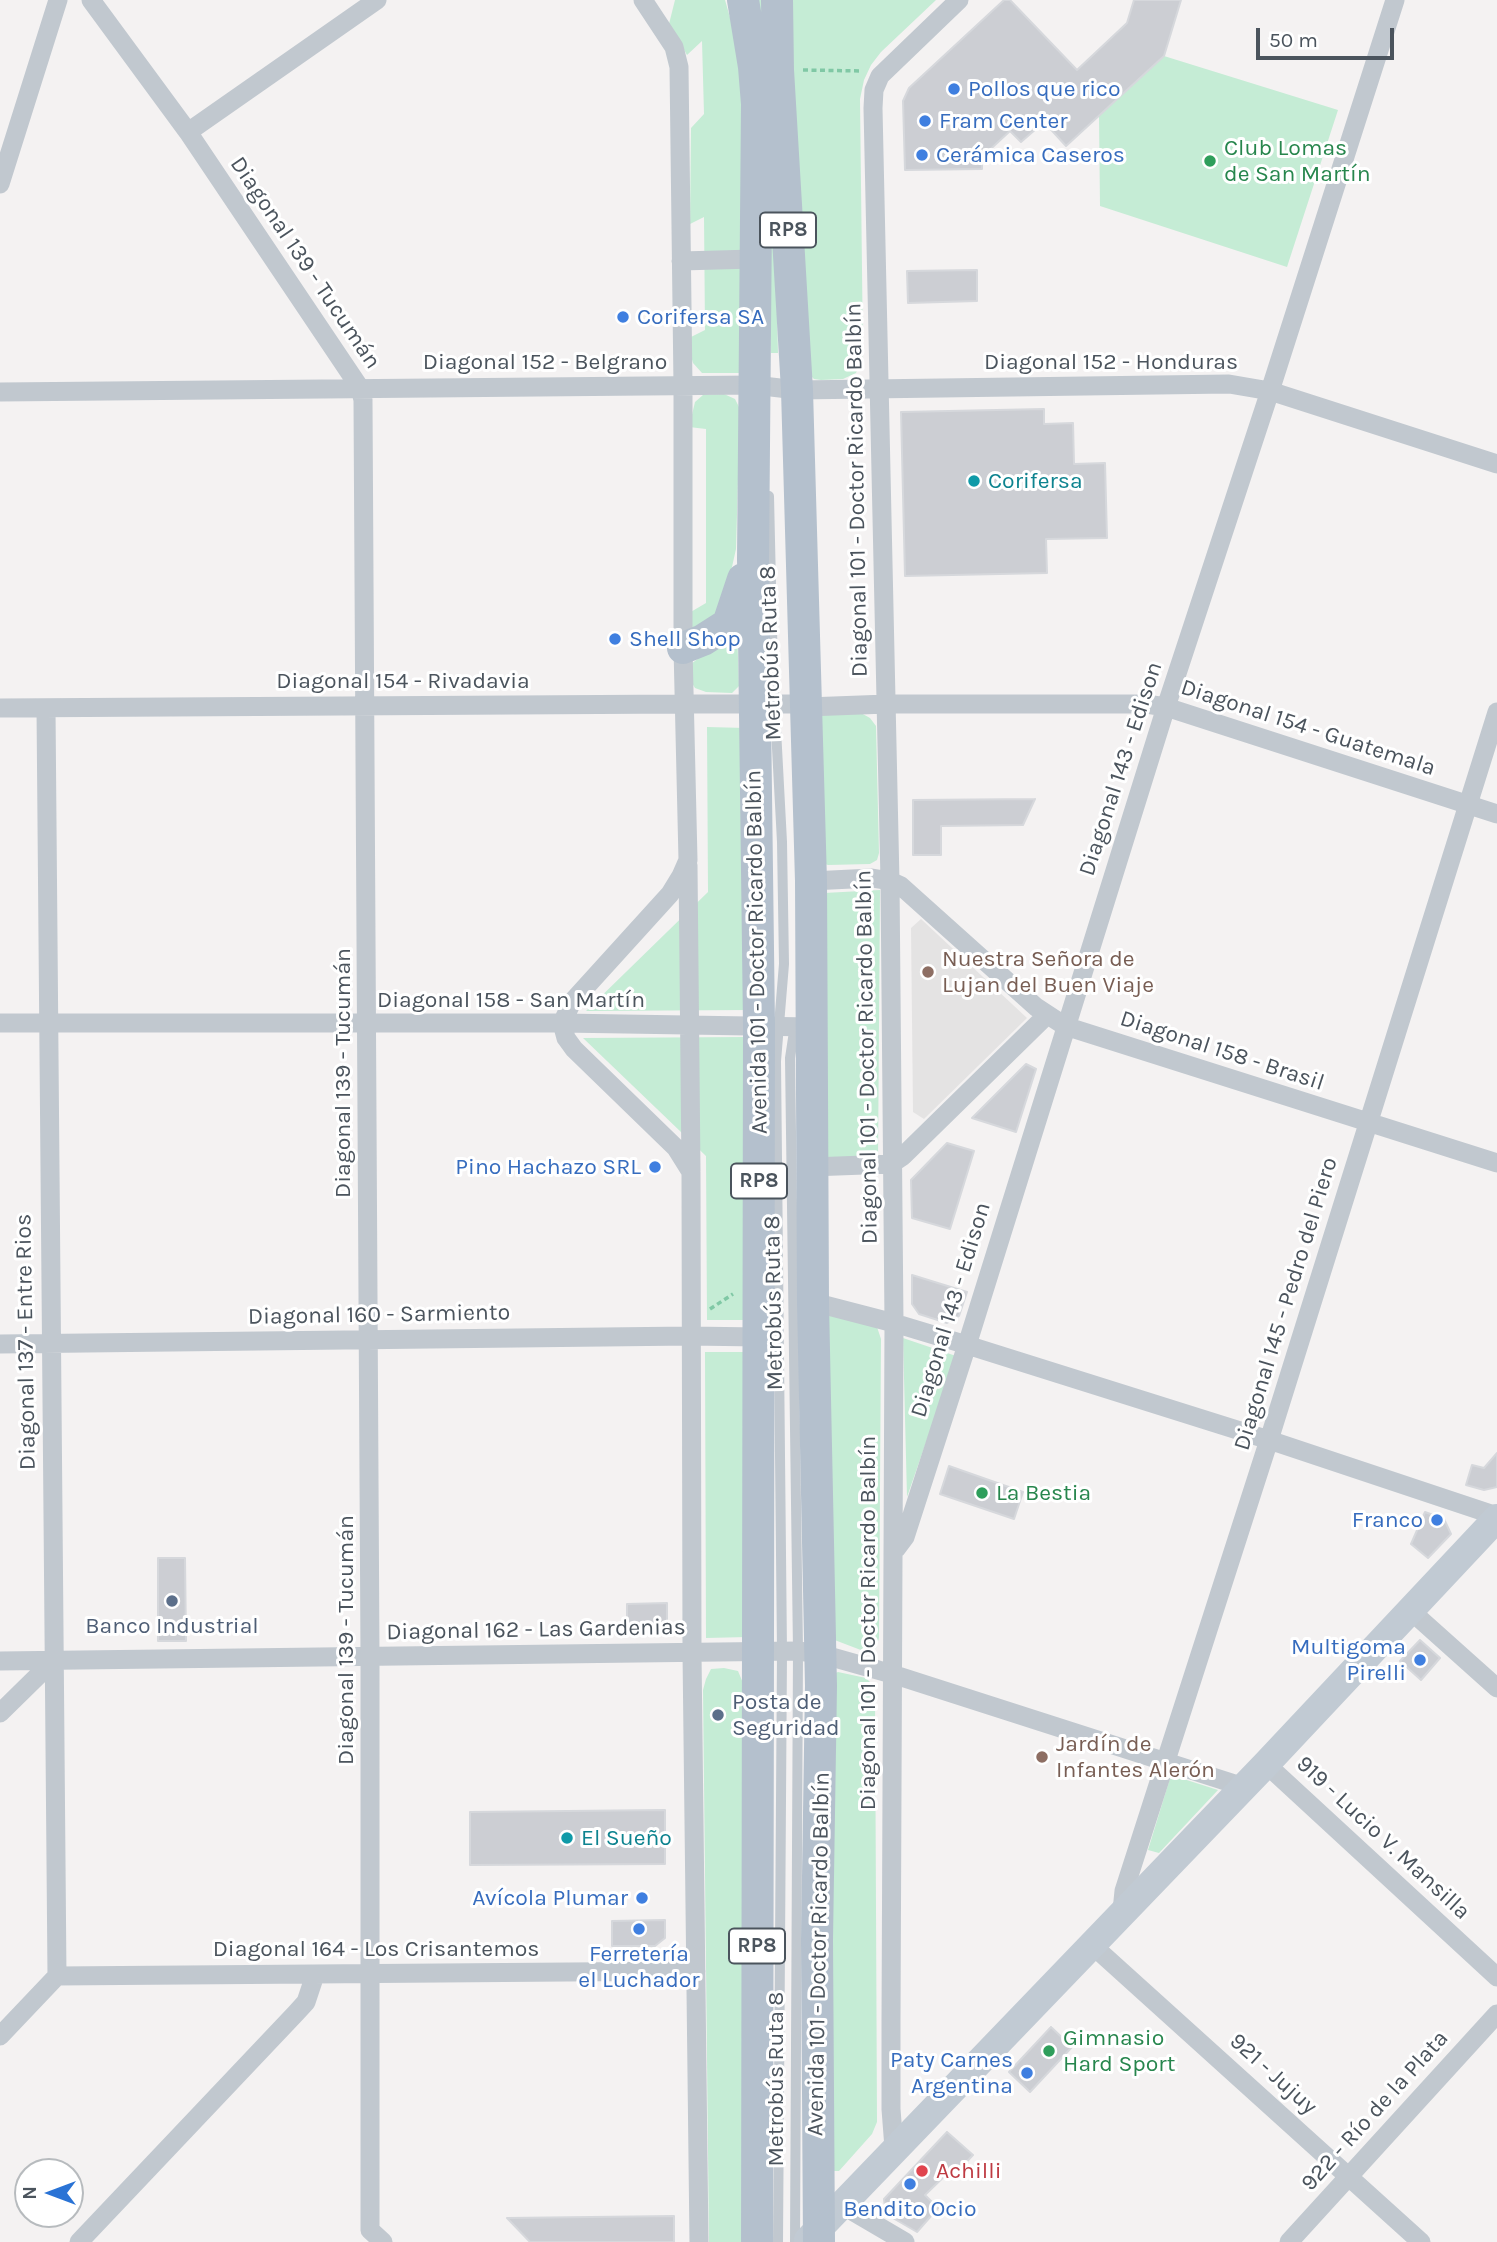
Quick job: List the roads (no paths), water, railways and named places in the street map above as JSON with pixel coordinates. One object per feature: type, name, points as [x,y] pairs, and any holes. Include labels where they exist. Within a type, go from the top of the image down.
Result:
[{"type":"main road","name":"Avenida 101 - Doctor Ricardo Balbín","points":[[743,0],[757,104],[754,259],[776,389],[753,559],[784,704],[811,881],[788,1024],[759,1337],[789,1652],[821,1816],[810,2238]]},
{"type":"main road","name":"Avenida 101 - Doctor Ricardo Balbín","points":[[757,2242],[789,1652],[813,1301],[811,1167],[788,1024],[776,389],[776,0]]},
{"type":"main road","points":[[683,648],[703,640],[729,624],[738,593],[753,559]]},
{"type":"main road","points":[[810,2238],[1266,1764],[1497,1517]]},
{"type":"street","points":[[0,184],[58,0]]},
{"type":"street","name":"Diagonal 139 - Tucumán","points":[[91,0],[188,132],[360,388],[363,400],[369,1339],[370,2238]]},
{"type":"street","points":[[188,132],[377,0]]},
{"type":"street","points":[[643,0],[678,56],[691,1172],[692,1653],[699,2242]]},
{"type":"street","name":"Diagonal 101 - Doctor Ricardo Balbín","points":[[894,2148],[891,2109],[894,1322],[890,881],[873,108],[874,90],[880,76],[959,0]]},
{"type":"street","name":"Diagonal 143 - Edison","points":[[894,1553],[905,1537],[967,1345],[1166,707],[1395,0]]},
{"type":"street","points":[[681,261],[754,259]]},
{"type":"street","name":"Diagonal 152 - Honduras","points":[[776,389],[1229,384],[1270,391],[1497,464]]},
{"type":"street","name":"Diagonal 152 - Belgrano","points":[[0,392],[683,386],[776,389]]},
{"type":"street","name":"Diagonal 154 - Guatemala","points":[[784,704],[1146,704],[1166,707],[1497,814]]},
{"type":"street","name":"Diagonal 154 - Rivadavia","points":[[0,708],[784,704]]},
{"type":"street","name":"Diagonal 137 - Entre Rios","points":[[46,708],[57,1976]]},
{"type":"street","name":"Diagonal 145 - Pedro del Piero","points":[[1122,1911],[1124,1891],[1269,1440],[1497,712]]},
{"type":"street","points":[[688,860],[670,894],[572,1002],[562,1023],[566,1038],[574,1049],[677,1149],[691,1172]]},
{"type":"street","name":"Diagonal 158 - Brasil","points":[[811,881],[872,878],[890,881],[911,893],[1046,1015],[1065,1026],[1497,1163]]},
{"type":"street","points":[[811,1167],[891,1164],[1046,1015]]},
{"type":"street","name":"Diagonal 158 - San Martín","points":[[0,1023],[562,1023],[689,1026],[788,1024]]},
{"type":"street","points":[[813,1301],[894,1322],[1269,1440],[1497,1517]]},
{"type":"street","name":"Diagonal 160 - Sarmiento","points":[[0,1343],[369,1339],[690,1328],[759,1337]]},
{"type":"street","points":[[1410,1611],[1497,1688]]},
{"type":"street","name":"Diagonal 162 - Las Gardenias","points":[[0,1661],[789,1652],[892,1674],[1244,1787]]},
{"type":"street","points":[[0,1713],[54,1660]]},
{"type":"street","name":"919 - Lucio V. Mansilla","points":[[1266,1764],[1497,1977]]},
{"type":"street","name":"921 - Jujuy","points":[[1091,1944],[1421,2242]]},
{"type":"street","name":"Diagonal 164 - Los Crisantemos","points":[[57,1976],[696,1971]]},
{"type":"street","points":[[79,2242],[296,2013],[310,1992],[315,1975]]},
{"type":"street","points":[[0,2036],[57,1976]]},
{"type":"street","name":"922 - Río de la Plata","points":[[1289,2242],[1497,2014]]},
{"type":"street","points":[[842,2205],[905,2242]]},
{"type":"lane","points":[[778,70],[782,333]]},
{"type":"lane","points":[[757,104],[776,389]]},
{"type":"lane","name":"Metrobús Ruta 8","points":[[769,482],[784,704]]},
{"type":"lane","name":"Metrobús Ruta 8","points":[[788,1024],[776,1061],[789,1652]]},
{"type":"lane","name":"Metrobús Ruta 8","points":[[778,2242],[789,1652],[788,1024]]},
{"type":"place","name":"Pollos que rico","points":[[954,89]]},
{"type":"place","name":"Fram Center","points":[[925,121]]},
{"type":"place","name":"Cerámica Caseros","points":[[922,155]]},
{"type":"place","name":"Club Lomas de San Martín","points":[[1210,161]]},
{"type":"place","name":"Corifersa SA","points":[[623,317]]},
{"type":"place","name":"Corifersa","points":[[974,481]]},
{"type":"place","name":"Shell Shop","points":[[615,639]]},
{"type":"place","name":"Nuestra Señora de Lujan del Buen Viaje","points":[[928,972]]},
{"type":"place","name":"Pino Hachazo SRL","points":[[655,1167]]},
{"type":"place","name":"La Bestia","points":[[982,1493]]},
{"type":"place","name":"Franco","points":[[1437,1520]]},
{"type":"place","name":"Banco Industrial","points":[[172,1601]]},
{"type":"place","name":"Multigoma Pirelli","points":[[1420,1660]]},
{"type":"place","name":"Posta de Seguridad","points":[[718,1715]]},
{"type":"place","name":"Jardín de Infantes Alerón","points":[[1042,1757]]},
{"type":"place","name":"El Sueño","points":[[567,1838]]},
{"type":"place","name":"Avícola Plumar","points":[[642,1898]]},
{"type":"place","name":"Ferretería el Luchador","points":[[639,1929]]},
{"type":"place","name":"Gimnasio Hard Sport","points":[[1049,2051]]},
{"type":"place","name":"Paty Carnes Argentina","points":[[1027,2073]]},
{"type":"place","name":"Achilli","points":[[922,2171]]},
{"type":"place","name":"Bendito Ocio","points":[[910,2184]]}]
